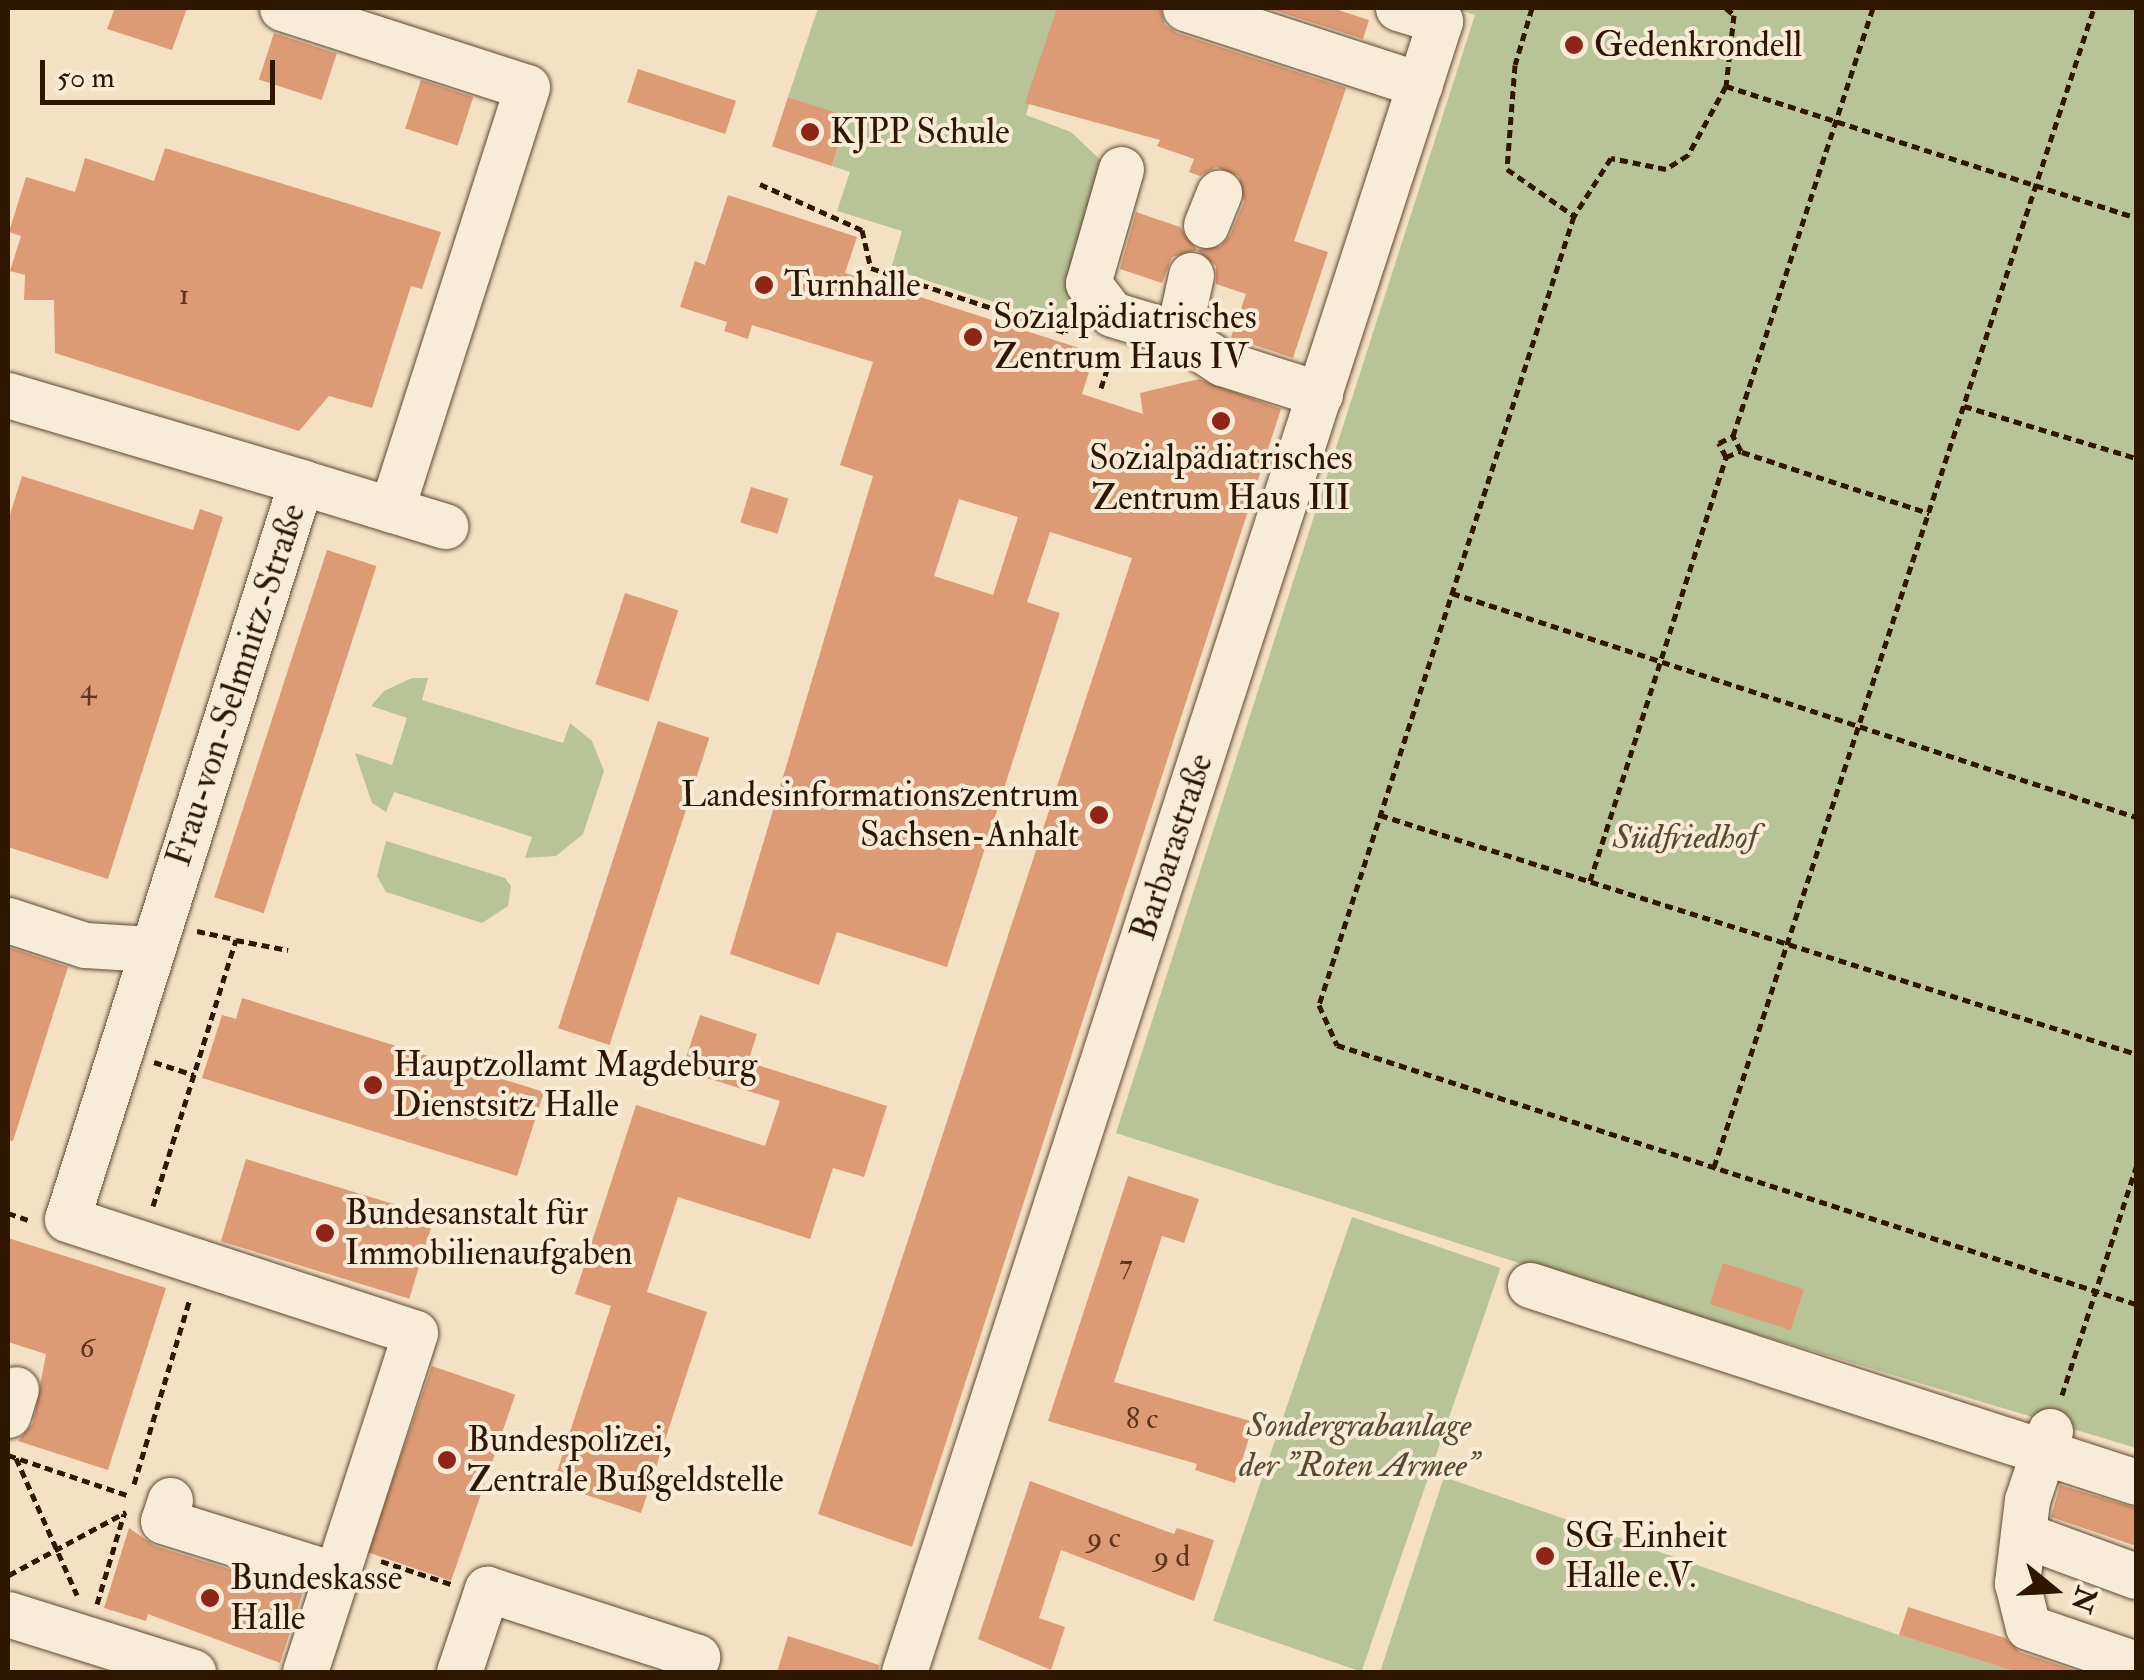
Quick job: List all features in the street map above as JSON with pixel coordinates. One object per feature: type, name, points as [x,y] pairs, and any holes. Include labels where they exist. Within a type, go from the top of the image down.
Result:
[{"type":"street","points":[[282,8],[527,87],[391,510]]},
{"type":"street","points":[[1185,8],[1420,85]]},
{"type":"street","name":"Barbarastraße","points":[[904,1672],[1440,21],[1398,8]]},
{"type":"street","points":[[1122,169],[1088,284],[1112,314],[1178,334],[1222,363],[1320,394]]},
{"type":"street","points":[[1178,334],[1191,275]]},
{"type":"street","name":"Frau-von-Selmnitz-Straße","points":[[8,395],[300,482],[67,1218],[141,1242]]},
{"type":"street","points":[[300,482],[445,526]]},
{"type":"street","points":[[8,920],[84,945],[151,949]]},
{"type":"street","points":[[141,1242],[415,1333],[305,1672]]},
{"type":"street","points":[[1530,1284],[2047,1441],[2136,1482]]},
{"type":"street","points":[[2047,1441],[2026,1500],[2027,1536],[2017,1583],[2028,1627],[2136,1664]]},
{"type":"street","points":[[147,1507],[340,1563]]},
{"type":"street","points":[[2027,1536],[2136,1576]]},
{"type":"street","points":[[459,1672],[487,1589],[701,1664]]},
{"type":"street","points":[[8,1614],[193,1672]]},
{"type":"path","points":[[1532,8],[1515,65],[1507,169],[1574,216]]},
{"type":"path","points":[[1726,8],[1734,14],[1726,86],[1688,155],[1666,169],[1611,158],[1574,216],[1319,1005],[1337,1045],[2136,1304]]},
{"type":"path","points":[[1590,881],[1726,458],[1720,443],[1733,436],[1874,8]]},
{"type":"path","points":[[1714,1167],[2094,8]]},
{"type":"path","points":[[1726,86],[2136,218]]},
{"type":"path","points":[[760,184],[862,230],[870,268],[1064,332],[1088,284]]},
{"type":"path","points":[[1102,388],[1118,334]]},
{"type":"path","points":[[1964,406],[2136,458]]},
{"type":"path","points":[[1733,436],[1741,451]]},
{"type":"path","points":[[1726,458],[1741,451],[1929,513]]},
{"type":"path","points":[[1452,593],[2136,816]]},
{"type":"path","points":[[1380,815],[2136,1054]]},
{"type":"path","points":[[141,1242],[236,940],[288,950]]},
{"type":"path","points":[[2047,1441],[2136,1167]]},
{"type":"path","points":[[8,1212],[27,1218]]},
{"type":"path","points":[[87,1638],[147,1507],[201,1262]]},
{"type":"path","points":[[13,1421],[147,1507]]},
{"type":"path","points":[[8,1456],[13,1421]]},
{"type":"path","points":[[13,1421],[56,1549],[83,1608],[87,1638]]},
{"type":"path","points":[[8,1576],[147,1507]]},
{"type":"path","points":[[340,1563],[462,1588],[487,1589]]},
{"type":"green space","points":[[818,8],[1057,8],[1026,115],[1071,132],[1111,170],[1062,324],[891,269],[902,231],[837,211],[850,172],[832,166],[848,117],[788,97]]},
{"type":"green space","name":"Südfriedhof","points":[[1453,8],[2136,8],[2136,1448],[1516,1262],[1116,1133],[1475,15]]},
{"type":"green space","points":[[412,678],[428,678],[422,700],[563,743],[570,723],[592,741],[604,771],[583,834],[556,856],[525,858],[532,837],[394,792],[386,812],[372,803],[355,753],[392,765],[407,718],[371,706],[384,691]]},
{"type":"green space","points":[[386,841],[505,878],[511,886],[508,906],[482,923],[386,892],[377,876]]},
{"type":"green space","name":"Sondergrabanlage der \"Roten Armee\"","points":[[1352,1217],[1500,1268],[1361,1672],[1213,1621]]},
{"type":"green space","name":"SG Einheit Halle e.V.","points":[[1444,1477],[1899,1635],[2017,1672],[1380,1672]]},
{"type":"building","points":[[115,8],[187,8],[172,50],[107,29]]},
{"type":"building","points":[[1057,8],[1160,8],[1165,25],[1177,33],[1346,88],[1294,241],[1328,252],[1293,358],[1231,337],[1246,294],[1216,284],[1216,266],[1197,250],[1221,246],[1230,235],[1244,202],[1239,176],[1216,167],[1200,176],[1189,172],[1194,159],[1157,146],[1160,140],[1025,103]]},
{"type":"building","points":[[1268,8],[1332,8],[1369,20],[1363,39]]},
{"type":"building","points":[[274,33],[337,53],[322,100],[259,80]]},
{"type":"building","points":[[638,69],[736,101],[725,134],[627,102]]},
{"type":"building","points":[[421,80],[473,97],[458,145],[405,129]]},
{"type":"building","name":"KJPP Schule","points":[[788,97],[848,116],[832,166],[772,146]]},
{"type":"building","points":[[165,148],[441,232],[422,289],[411,286],[372,408],[329,396],[299,431],[55,353],[54,300],[24,300],[25,275],[10,271],[21,236],[9,232],[26,177],[75,192],[85,158],[154,181]]},
{"type":"building","points":[[728,195],[857,237],[845,273],[1095,353],[1082,394],[1143,414],[1140,393],[1199,379],[1281,409],[912,1547],[818,1514],[1132,558],[1050,532],[1027,602],[1060,613],[947,967],[837,932],[819,985],[730,954],[873,476],[840,465],[873,362],[752,325],[748,339],[724,331],[727,322],[680,307],[695,261],[705,265]],"holes":[[[959,499],[1018,517],[993,595],[934,576]]]},
{"type":"building","points":[[1136,212],[1180,227],[1197,250],[1172,257],[1162,283],[1120,269]]},
{"type":"building","points":[[22,476],[193,530],[200,509],[223,517],[108,879],[8,847],[8,521]]},
{"type":"building","points":[[751,487],[788,498],[777,534],[740,522]]},
{"type":"building","points":[[327,550],[376,566],[264,913],[214,897]]},
{"type":"building","points":[[625,593],[678,610],[649,702],[595,684]]},
{"type":"building","points":[[658,721],[709,738],[610,1045],[558,1028]]},
{"type":"building","points":[[8,947],[68,967],[13,1141],[8,1140]]},
{"type":"building","name":"Hauptzollamt Magdeburg Dienstsitz Halle","points":[[242,998],[544,1092],[517,1176],[202,1078],[222,1015],[236,1019]]},
{"type":"building","points":[[700,1015],[757,1034],[748,1062],[887,1106],[864,1177],[833,1168],[810,1239],[678,1197],[647,1292],[707,1312],[641,1513],[553,1484],[611,1306],[575,1294],[636,1105],[765,1146],[780,1101],[682,1070]]},
{"type":"building","name":"Bundesanstalt für Immobilienaufgaben","points":[[246,1159],[434,1217],[409,1299],[221,1241]]},
{"type":"building","points":[[1128,1176],[1199,1199],[1184,1243],[1162,1236],[1114,1382],[1254,1422],[1235,1483],[1195,1470],[1197,1464],[1048,1421]]},
{"type":"building","points":[[8,1238],[166,1288],[108,1470],[18,1441],[33,1423],[46,1354],[8,1342]]},
{"type":"building","points":[[1723,1263],[1804,1289],[1791,1330],[1710,1304]]},
{"type":"building","name":"Bundespolizei, Zentrale Bußgeldstelle","points":[[432,1366],[515,1395],[451,1581],[368,1552]]},
{"type":"building","points":[[1030,1481],[1174,1534],[1177,1528],[1214,1540],[1194,1601],[1061,1550],[1039,1618],[1065,1627],[1051,1670],[978,1639]]},
{"type":"building","points":[[2060,1485],[2136,1508],[2136,1546],[2051,1517]]},
{"type":"building","name":"Bundeskasse Halle","points":[[129,1528],[155,1546],[303,1592],[280,1663],[148,1614],[146,1621],[104,1608]]},
{"type":"building","points":[[1908,1607],[2005,1638],[2020,1652],[2080,1672],[2017,1672],[1899,1635]]},
{"type":"building","points":[[788,1636],[879,1665],[878,1672],[777,1672]]},
{"type":"place","name":"Gedenkrondell","points":[[1574,45]]},
{"type":"place","name":"KJPP Schule","points":[[810,132]]},
{"type":"place","name":"Turnhalle","points":[[764,285]]},
{"type":"place","name":"Sozialpädiatrisches Zentrum Haus IV","points":[[973,337]]},
{"type":"place","name":"Sozialpädiatrisches Zentrum Haus III","points":[[1221,421]]},
{"type":"place","name":"Landesinformationszentrum Sachsen-Anhalt","points":[[1099,815]]},
{"type":"place","name":"Hauptzollamt Magdeburg Dienstsitz Halle","points":[[373,1085]]},
{"type":"place","name":"Bundesanstalt für Immobilienaufgaben","points":[[325,1233]]},
{"type":"place","name":"Bundespolizei, Zentrale Bußgeldstelle","points":[[447,1460]]},
{"type":"place","name":"SG Einheit Halle e.V.","points":[[1545,1556]]},
{"type":"place","name":"Bundeskasse Halle","points":[[210,1598]]}]
